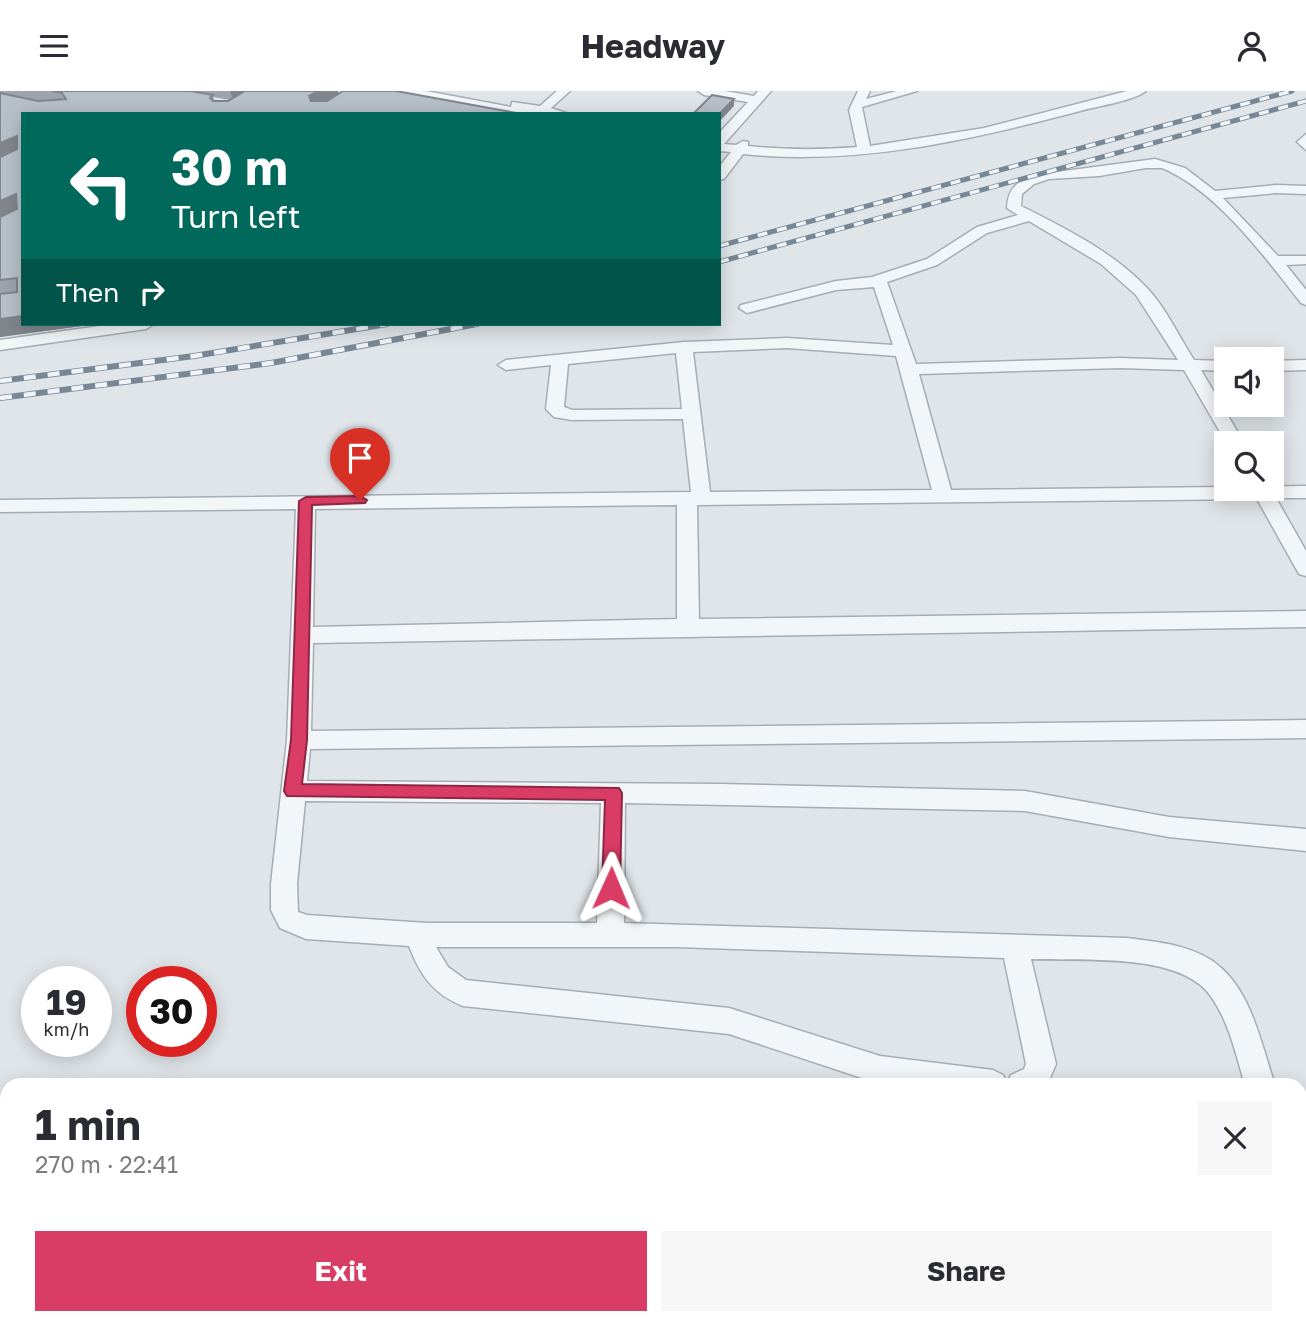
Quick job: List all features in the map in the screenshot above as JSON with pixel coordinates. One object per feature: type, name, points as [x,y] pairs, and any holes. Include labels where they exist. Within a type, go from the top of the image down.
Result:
[{"type":"street","points":[[407,91],[440,92],[535,112],[564,91]]},
{"type":"street","points":[[705,91],[761,95]]},
{"type":"street","points":[[863,147],[855,116],[857,104],[864,91]]},
{"type":"street","points":[[857,104],[911,91]]},
{"type":"street","points":[[863,147],[933,136],[1114,91]]},
{"type":"street","points":[[721,144],[799,153],[935,143],[1140,91]]},
{"type":"street","points":[[721,142],[761,95]]},
{"type":"street","points":[[1306,138],[1303,142],[1306,146]]},
{"type":"street","points":[[721,173],[741,148]]},
{"type":"street","points":[[1228,431],[1191,366],[1142,292],[1125,276],[1056,229],[1014,208],[1013,199],[1018,188],[1029,182],[1068,171],[1109,172],[1162,163],[1179,170],[1211,195],[1275,261],[1306,300]]},
{"type":"street","points":[[1211,195],[1276,189],[1306,190]]},
{"type":"street","points":[[747,308],[855,281],[876,281],[932,262],[982,230],[1030,216]]},
{"type":"street","points":[[1275,261],[1306,260]]},
{"type":"street","points":[[876,281],[886,296],[909,369],[943,494]]},
{"type":"street","points":[[0,345],[132,326]]},
{"type":"street","points":[[506,365],[684,347],[807,343],[902,351]]},
{"type":"street","points":[[684,347],[692,414],[694,496],[688,628]]},
{"type":"street","points":[[560,360],[555,409],[560,413],[692,414]]},
{"type":"street","points":[[909,369],[1110,363],[1214,366]]},
{"type":"street","points":[[1284,366],[1306,365]]},
{"type":"street","points":[[0,506],[1214,491]]},
{"type":"street","points":[[1284,491],[1306,492]]},
{"type":"street","points":[[306,501],[299,740],[284,884],[284,909],[289,920],[306,927],[418,935],[610,935],[1127,950],[1187,963],[1209,975],[1222,989],[1257,1078]]},
{"type":"street","points":[[1268,501],[1306,569]]},
{"type":"street","points":[[302,635],[1306,619]]},
{"type":"street","points":[[299,740],[1306,729]]},
{"type":"street","points":[[293,791],[613,793],[1025,801],[1169,827],[1306,840]]},
{"type":"street","points":[[610,935],[613,793]]},
{"type":"street","points":[[418,935],[431,970],[444,983],[463,993],[729,1021],[758,1028],[880,1070],[926,1078]]},
{"type":"street","points":[[1015,946],[1041,1064],[1035,1078]]},
{"type":"building","points":[[52,91],[191,91],[213,95],[210,98],[213,101],[228,101],[245,91],[318,91],[309,96],[311,101],[327,101],[343,91],[396,91],[511,112],[21,112],[21,316],[0,319],[0,294],[17,292],[17,278],[0,280],[0,217],[17,209],[16,194],[0,201],[0,157],[17,149],[17,136],[0,143],[0,93],[38,101],[66,99],[62,93]]},
{"type":"building","points":[[712,95],[734,99],[721,112],[695,112]]},
{"type":"railway","points":[[721,245],[1292,91]]},
{"type":"railway","points":[[721,261],[1306,101]]},
{"type":"railway","points":[[0,381],[194,356],[375,326]]},
{"type":"railway","points":[[0,398],[271,363],[466,326]]},
{"type":"route","points":[[360,500],[306,501],[299,740],[293,791],[613,793],[611,888]]}]
